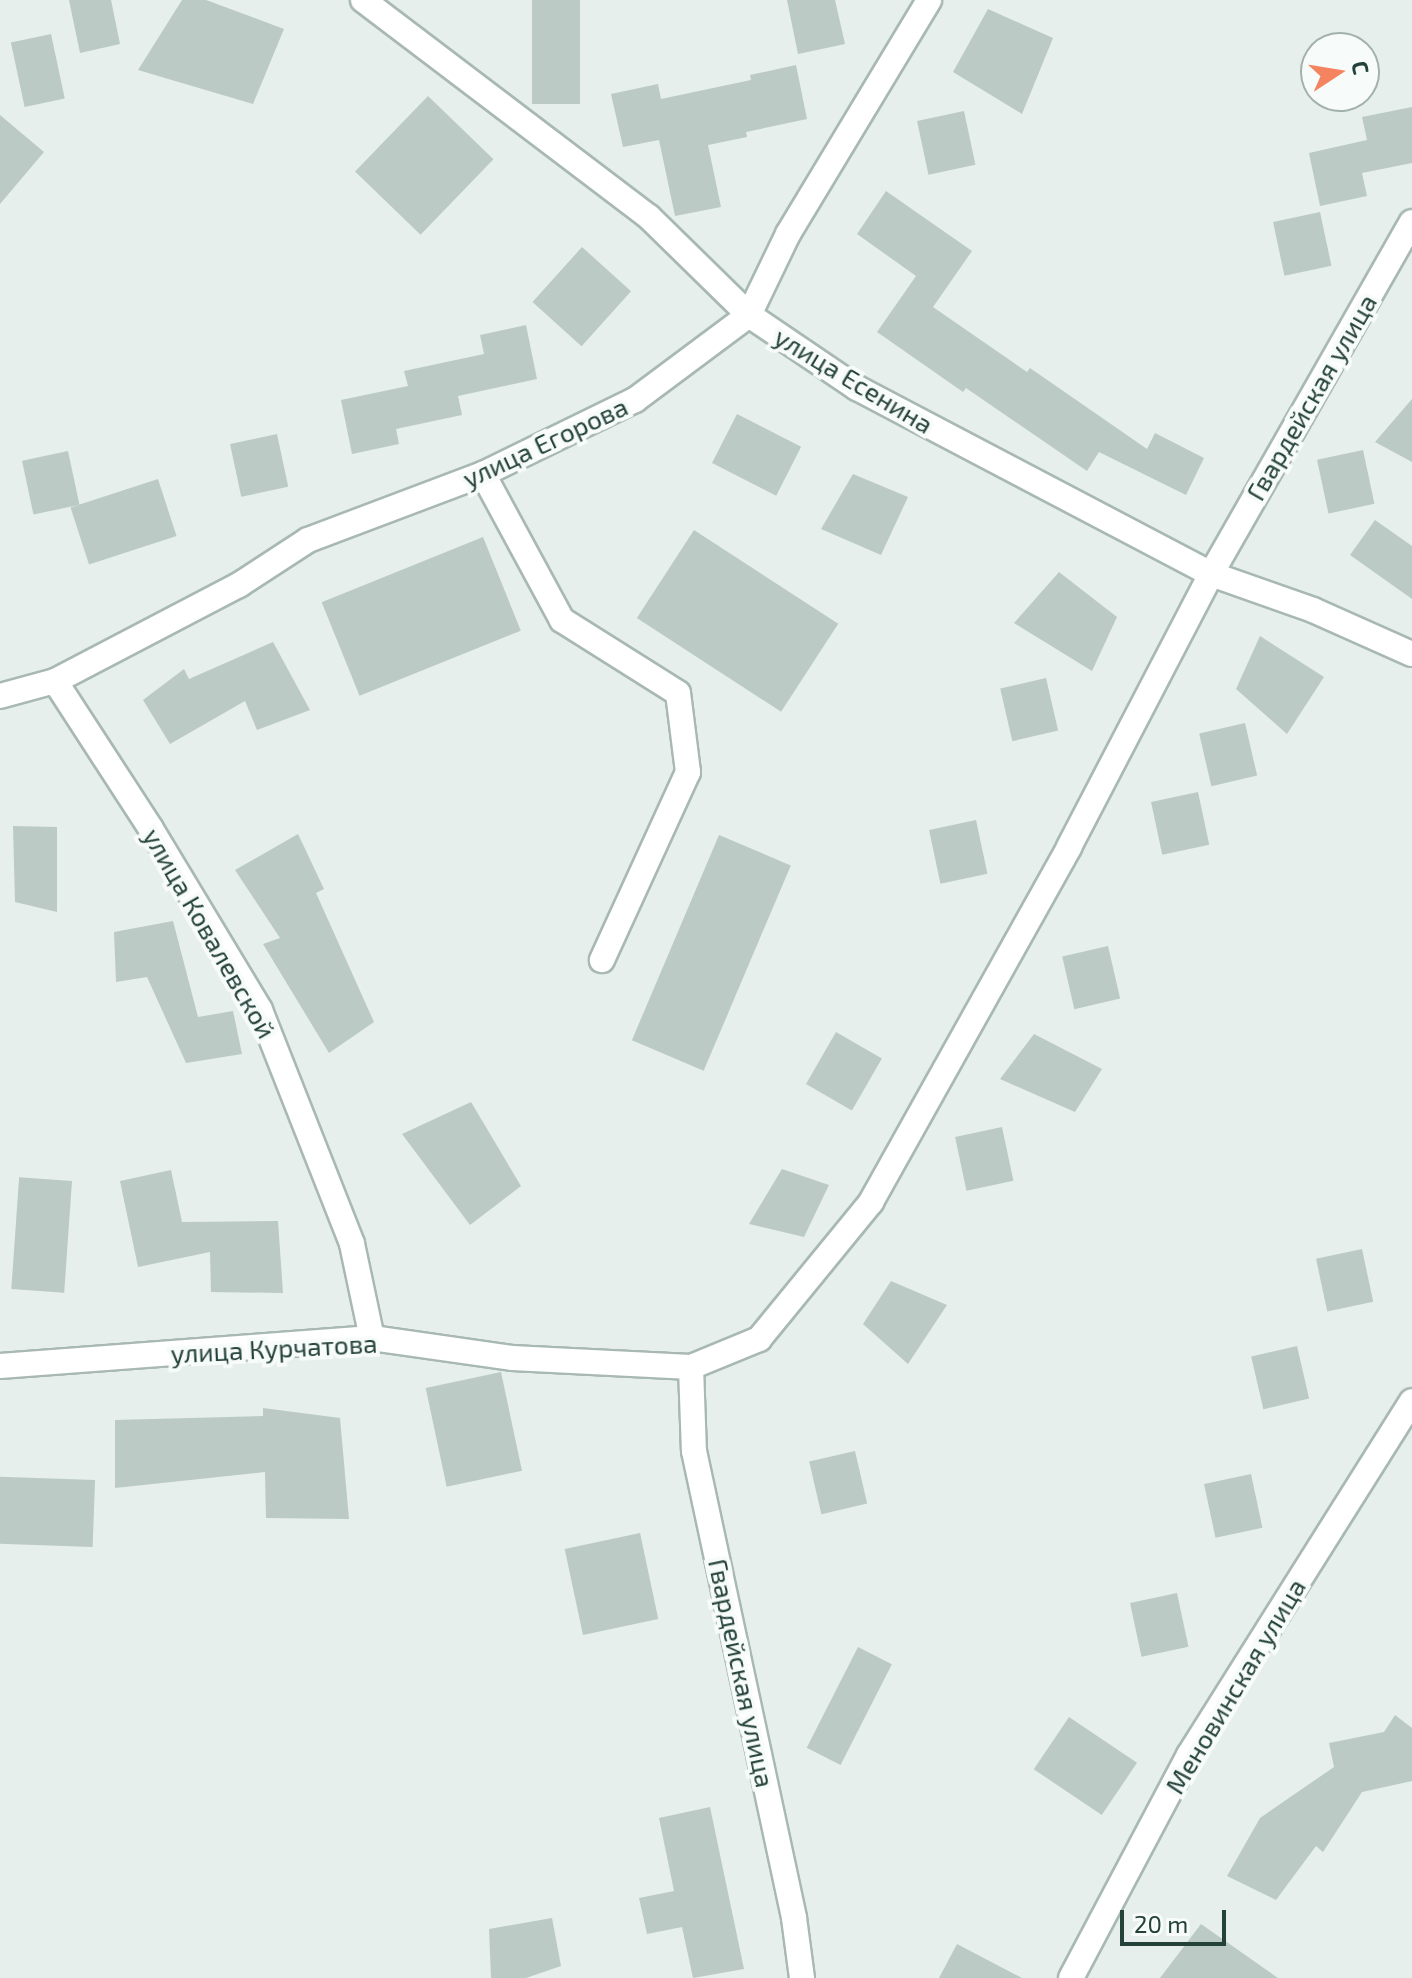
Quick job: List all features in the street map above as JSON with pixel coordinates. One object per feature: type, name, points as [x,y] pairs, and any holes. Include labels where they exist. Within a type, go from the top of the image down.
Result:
[{"type":"street","name":"улица Есенина","points":[[363,0],[649,217],[749,315],[857,388],[1211,574],[1313,610],[1412,654]]},
{"type":"street","name":"улица Егорова","points":[[0,696],[55,681],[239,585],[308,540],[483,474],[635,400],[749,315],[788,234],[929,0]]},
{"type":"street","name":"Гвардейская улица","points":[[802,1978],[794,1918],[694,1451],[691,1367],[759,1339],[871,1202],[1069,847],[1211,574],[1412,222]]},
{"type":"street","points":[[483,474],[562,620],[678,693],[688,772],[602,960]]},
{"type":"street","name":"улица Ковалевской","points":[[55,681],[151,829],[260,1010],[352,1244],[372,1338]]},
{"type":"street","name":"улица Курчатова","points":[[0,1366],[372,1338],[512,1358],[691,1367]]},
{"type":"street","name":"Меновинская улица","points":[[1071,1978],[1189,1755],[1412,1401]]},
{"type":"building","points":[[69,0],[111,0],[120,44],[80,53]]},
{"type":"building","points":[[182,0],[206,0],[284,29],[253,104],[138,70]]},
{"type":"building","points":[[532,0],[580,0],[580,104],[532,104]]},
{"type":"building","points":[[787,0],[835,0],[845,44],[798,54]]},
{"type":"building","points":[[988,9],[1053,38],[1022,114],[953,72]]},
{"type":"building","points":[[51,34],[65,99],[25,107],[11,43]]},
{"type":"building","points":[[796,65],[807,119],[746,132],[747,137],[708,145],[721,207],[675,216],[659,140],[623,147],[611,94],[658,84],[661,99],[751,80],[750,75]]},
{"type":"building","points":[[428,96],[493,159],[421,235],[355,172]]},
{"type":"building","points":[[1412,107],[1412,163],[1362,173],[1367,196],[1320,206],[1309,153],[1367,140],[1362,117]]},
{"type":"building","points":[[964,111],[975,165],[928,175],[917,121]]},
{"type":"building","points":[[0,115],[44,152],[0,204]]},
{"type":"building","points":[[886,191],[972,251],[933,307],[1027,372],[1030,368],[1147,449],[1155,433],[1204,458],[1186,495],[1099,452],[1087,471],[966,388],[963,392],[877,332],[916,276],[857,234]]},
{"type":"building","points":[[1320,212],[1331,266],[1284,276],[1273,222]]},
{"type":"building","points":[[582,247],[631,291],[582,346],[532,302]]},
{"type":"building","points":[[526,325],[537,379],[458,396],[462,415],[396,429],[399,444],[352,454],[341,400],[408,386],[404,371],[484,354],[480,335]]},
{"type":"building","points":[[1412,399],[1412,462],[1375,442]]},
{"type":"building","points":[[737,414],[801,447],[776,496],[712,463]]},
{"type":"building","points":[[277,434],[288,487],[241,497],[230,444]]},
{"type":"building","points":[[1363,450],[1374,504],[1328,514],[1317,460]]},
{"type":"building","points":[[68,451],[79,505],[33,515],[22,461]]},
{"type":"building","points":[[853,474],[908,497],[881,555],[821,529]]},
{"type":"building","points":[[158,479],[177,536],[89,564],[71,507]]},
{"type":"building","points":[[1375,520],[1412,546],[1412,599],[1350,555]]},
{"type":"building","points":[[694,530],[838,624],[781,712],[637,618]]},
{"type":"building","points":[[483,537],[521,631],[360,696],[322,602]]},
{"type":"building","points":[[1059,572],[1117,617],[1092,671],[1014,623]]},
{"type":"building","points":[[1260,636],[1324,677],[1287,734],[1236,689]]},
{"type":"building","points":[[273,642],[310,710],[257,730],[245,701],[170,744],[143,700],[184,669],[189,679]]},
{"type":"building","points":[[1046,678],[1058,731],[1012,741],[1000,689]]},
{"type":"building","points":[[1245,723],[1257,776],[1211,786],[1199,734]]},
{"type":"building","points":[[1198,792],[1209,845],[1162,855],[1151,802]]},
{"type":"building","points":[[976,820],[987,874],[940,884],[929,830]]},
{"type":"building","points":[[13,826],[57,827],[57,912],[15,902]]},
{"type":"building","points":[[298,834],[324,889],[316,893],[374,1022],[329,1053],[263,944],[280,938],[235,870]]},
{"type":"building","points":[[719,835],[791,865],[704,1071],[632,1040]]},
{"type":"building","points":[[173,921],[198,1017],[233,1011],[242,1054],[186,1063],[147,977],[116,982],[114,932]]},
{"type":"building","points":[[1108,946],[1120,999],[1074,1009],[1062,957]]},
{"type":"building","points":[[836,1032],[882,1058],[852,1110],[806,1084]]},
{"type":"building","points":[[1034,1034],[1102,1069],[1075,1112],[1000,1079]]},
{"type":"building","points":[[471,1102],[521,1186],[470,1225],[402,1134]]},
{"type":"building","points":[[1002,1127],[1013,1181],[966,1191],[955,1137]]},
{"type":"building","points":[[782,1169],[829,1185],[804,1237],[749,1224]]},
{"type":"building","points":[[171,1170],[182,1222],[278,1221],[283,1293],[211,1292],[210,1252],[138,1267],[120,1181]]},
{"type":"building","points":[[19,1177],[72,1181],[64,1293],[11,1289]]},
{"type":"building","points":[[1362,1249],[1373,1302],[1327,1312],[1316,1259]]},
{"type":"building","points":[[891,1281],[947,1305],[908,1364],[863,1324]]},
{"type":"building","points":[[1297,1346],[1309,1399],[1263,1409],[1251,1357]]},
{"type":"building","points":[[501,1372],[522,1471],[447,1487],[426,1388]]},
{"type":"building","points":[[263,1408],[340,1418],[349,1519],[266,1518],[265,1472],[115,1488],[115,1420],[263,1416]]},
{"type":"building","points":[[855,1451],[867,1504],[821,1514],[809,1462]]},
{"type":"building","points":[[1251,1474],[1262,1528],[1215,1538],[1204,1484]]},
{"type":"building","points":[[0,1477],[95,1480],[93,1547],[0,1544]]},
{"type":"building","points":[[640,1533],[658,1619],[583,1635],[565,1549]]},
{"type":"building","points":[[1177,1593],[1188,1647],[1141,1657],[1130,1603]]},
{"type":"building","points":[[858,1647],[892,1664],[841,1765],[807,1748]]},
{"type":"building","points":[[1395,1715],[1412,1728],[1412,1781],[1362,1792],[1323,1852],[1316,1846],[1276,1900],[1227,1876],[1260,1818],[1334,1767],[1329,1743],[1384,1732]]},
{"type":"building","points":[[1069,1717],[1137,1763],[1102,1815],[1034,1769]]},
{"type":"building","points":[[710,1807],[744,1969],[693,1978],[682,1927],[647,1934],[639,1898],[674,1891],[659,1818]]},
{"type":"building","points":[[552,1918],[561,1966],[526,1978],[491,1978],[489,1929]]},
{"type":"building","points":[[1201,1924],[1278,1978],[1160,1978]]},
{"type":"building","points":[[957,1944],[1022,1978],[939,1978]]}]
